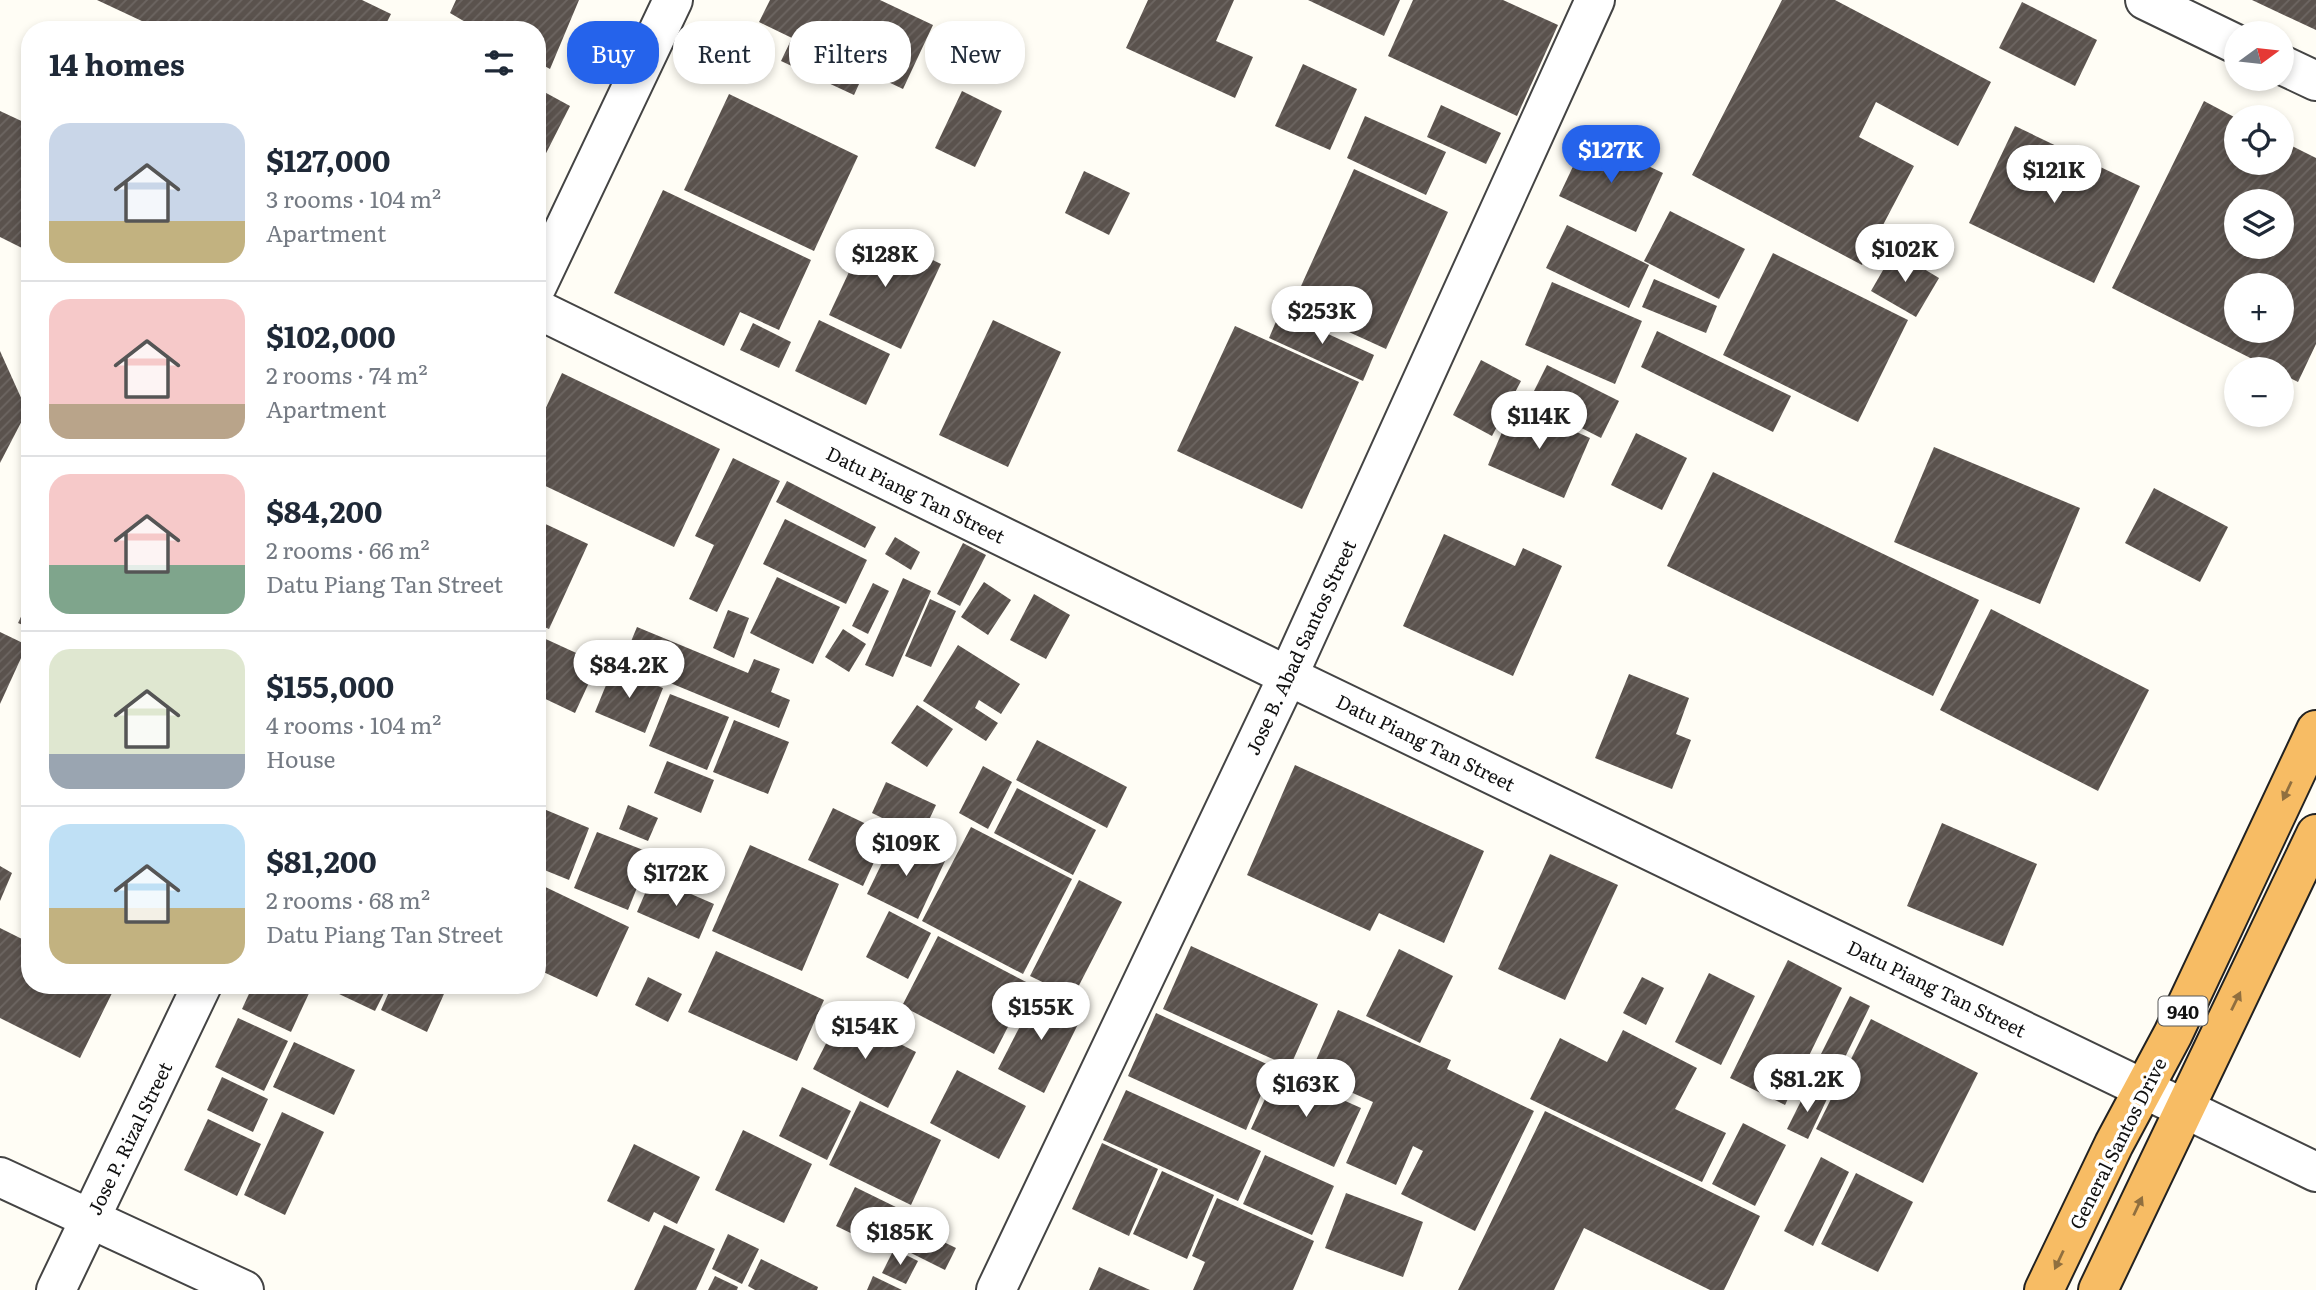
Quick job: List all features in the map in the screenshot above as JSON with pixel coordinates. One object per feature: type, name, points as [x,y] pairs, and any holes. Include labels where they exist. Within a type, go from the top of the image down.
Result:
[{"type":"highway","name":"General Santos Drive","points":[[2044,1290],[2142,1087],[2173,1034],[2316,730]]},
{"type":"highway","name":"940","points":[[2098,1290],[2316,834]]},
{"type":"street","points":[[546,267],[673,0]]},
{"type":"street","name":"Jose B. Abad Santos Street","points":[[996,1290],[1288,676],[1595,0]]},
{"type":"street","points":[[2145,0],[2224,38]]},
{"type":"street","points":[[2294,71],[2316,81]]},
{"type":"street","name":"Datu Piang Tan Street","points":[[546,313],[1288,676],[2316,1172]]},
{"type":"street","name":"Jose P. Rizal Street","points":[[56,1290],[198,994]]},
{"type":"street","points":[[0,1177],[244,1290]]},
{"type":"building","points":[[97,0],[362,0],[391,14],[388,21],[142,21]]},
{"type":"building","points":[[456,0],[579,0],[570,21],[567,21],[567,29],[550,69],[546,67],[546,21],[464,21],[450,13]]},
{"type":"building","points":[[770,0],[880,0],[925,21],[925,42],[911,72],[911,21],[789,21],[789,37],[775,30],[775,21],[760,21]]},
{"type":"building","points":[[1148,0],[1234,0],[1216,41],[1253,57],[1235,98],[1126,48]]},
{"type":"building","points":[[1308,0],[1400,0],[1384,36]]},
{"type":"building","points":[[1413,0],[1503,0],[1558,25],[1517,116],[1388,56]]},
{"type":"building","points":[[1782,0],[1835,0],[1991,82],[1958,146],[1876,102],[1859,137],[1914,166],[1862,265],[1692,175]]},
{"type":"building","points":[[2252,0],[2316,0],[2316,30]]},
{"type":"building","points":[[2022,2],[2097,40],[2075,86],[1999,48]]},
{"type":"building","points":[[789,44],[789,65],[781,61]]},
{"type":"building","points":[[1303,64],[1357,89],[1330,150],[1275,126]]},
{"type":"building","points":[[830,84],[859,84],[854,95]]},
{"type":"building","points":[[892,84],[905,84],[903,89]]},
{"type":"building","points":[[962,91],[1002,111],[975,167],[935,148]]},
{"type":"building","points":[[546,93],[570,106],[546,153]]},
{"type":"building","points":[[729,94],[858,156],[814,251],[684,190]]},
{"type":"building","points":[[2204,101],[2224,112],[2224,175],[2294,175],[2294,147],[2316,158],[2316,344],[2298,382],[2294,380],[2294,357],[2248,357],[2112,288]]},
{"type":"building","points":[[1441,105],[1501,133],[1486,164],[1427,137]]},
{"type":"building","points":[[0,111],[21,121],[21,248],[0,237]]},
{"type":"building","points":[[1365,116],[1446,152],[1426,195],[1347,158]]},
{"type":"building","points":[[2015,126],[2140,186],[2094,283],[1969,223]]},
{"type":"building","points":[[1587,137],[1663,173],[1636,232],[1559,196]]},
{"type":"building","points":[[1354,169],[1448,212],[1386,349],[1292,306]]},
{"type":"building","points":[[1084,171],[1130,193],[1109,235],[1065,213]]},
{"type":"building","points":[[663,190],[811,260],[779,330],[740,312],[724,346],[614,293]]},
{"type":"building","points":[[1670,211],[1745,249],[1719,299],[1644,261]]},
{"type":"building","points":[[1567,225],[1649,265],[1629,308],[1546,268]]},
{"type":"building","points":[[869,229],[941,264],[901,349],[829,315]]},
{"type":"building","points":[[1894,251],[1939,278],[1916,317],[1871,291]]},
{"type":"building","points":[[1773,253],[1908,320],[1858,422],[1723,355]]},
{"type":"building","points":[[1654,279],[1717,306],[1706,333],[1642,307]]},
{"type":"building","points":[[1552,282],[1642,321],[1615,384],[1525,345]]},
{"type":"building","points":[[1280,312],[1374,355],[1363,381],[1269,338]]},
{"type":"building","points":[[819,320],[890,354],[866,405],[795,371]]},
{"type":"building","points":[[993,320],[1061,352],[1008,467],[939,435]]},
{"type":"building","points":[[753,323],[791,342],[779,368],[740,350]]},
{"type":"building","points":[[1235,326],[1359,382],[1302,509],[1177,451]]},
{"type":"building","points":[[1657,331],[1791,396],[1773,432],[1641,367]]},
{"type":"building","points":[[0,351],[21,398],[21,423],[0,463]]},
{"type":"building","points":[[1481,360],[1521,381],[1492,436],[1453,415]]},
{"type":"building","points":[[1547,365],[1619,401],[1601,438],[1529,401]]},
{"type":"building","points":[[562,373],[720,449],[674,547],[546,486],[546,408]]},
{"type":"building","points":[[1514,404],[1590,438],[1564,498],[1488,465]]},
{"type":"building","points":[[1636,433],[1687,458],[1662,510],[1611,485]]},
{"type":"building","points":[[1934,447],[2080,508],[2040,604],[1894,542]]},
{"type":"building","points":[[733,458],[780,481],[717,612],[689,599],[714,545],[695,536]]},
{"type":"building","points":[[1713,472],[1979,600],[1933,696],[1667,566]]},
{"type":"building","points":[[787,481],[876,527],[865,548],[776,502]]},
{"type":"building","points":[[2154,488],[2228,527],[2200,582],[2125,543]]},
{"type":"building","points":[[785,519],[867,560],[846,604],[763,564]]},
{"type":"building","points":[[546,524],[588,544],[549,629],[546,628]]},
{"type":"building","points":[[1444,534],[1515,566],[1523,548],[1562,566],[1513,676],[1403,626]]},
{"type":"building","points":[[895,537],[920,552],[911,570],[885,554]]},
{"type":"building","points":[[963,543],[986,555],[960,606],[937,594]]},
{"type":"building","points":[[777,577],[840,607],[813,664],[750,633]]},
{"type":"building","points":[[903,578],[931,591],[893,677],[865,665]]},
{"type":"building","points":[[984,582],[1011,600],[988,635],[961,617]]},
{"type":"building","points":[[873,583],[889,591],[868,634],[852,626]]},
{"type":"building","points":[[1034,594],[1070,615],[1046,659],[1010,640]]},
{"type":"building","points":[[930,599],[956,611],[931,667],[905,656]]},
{"type":"building","points":[[1991,609],[2149,690],[2098,791],[1940,710]]},
{"type":"building","points":[[728,610],[749,618],[734,658],[713,648]]},
{"type":"building","points":[[637,627],[748,673],[754,659],[780,669],[771,692],[790,700],[779,728],[622,663]]},
{"type":"building","points":[[843,629],[866,644],[849,672],[825,657]]},
{"type":"building","points":[[0,632],[21,642],[21,658],[0,704]]},
{"type":"building","points":[[546,639],[598,663],[575,713],[546,699]]},
{"type":"building","points":[[958,645],[1020,684],[1001,714],[979,700],[975,708],[998,723],[986,741],[923,701]]},
{"type":"building","points":[[613,668],[663,688],[645,733],[595,712]]},
{"type":"building","points":[[1629,674],[1689,698],[1676,734],[1691,740],[1672,789],[1595,758]]},
{"type":"building","points":[[670,694],[729,717],[707,770],[649,746]]},
{"type":"building","points":[[917,705],[953,729],[927,767],[891,743]]},
{"type":"building","points":[[734,720],[789,742],[768,794],[713,772]]},
{"type":"building","points":[[1037,740],[1127,787],[1107,828],[1016,780]]},
{"type":"building","points":[[667,761],[714,780],[701,813],[654,793]]},
{"type":"building","points":[[1295,765],[1484,851],[1444,943],[1379,913],[1370,931],[1247,875]]},
{"type":"building","points":[[983,766],[1012,782],[988,829],[959,813]]},
{"type":"building","points":[[886,782],[936,805],[921,837],[872,813]]},
{"type":"building","points":[[1017,788],[1096,830],[1073,875],[994,833]]},
{"type":"building","points":[[628,805],[658,818],[648,841],[619,829]]},
{"type":"building","points":[[833,808],[887,834],[863,886],[808,860]]},
{"type":"building","points":[[546,810],[589,828],[569,880],[546,871]]},
{"type":"building","points":[[1942,823],[2037,864],[2003,946],[1907,906]]},
{"type":"building","points":[[971,827],[1072,879],[1023,974],[922,921]]},
{"type":"building","points":[[597,832],[651,853],[628,910],[574,888]]},
{"type":"building","points":[[895,836],[945,861],[918,919],[867,894]]},
{"type":"building","points":[[750,845],[839,884],[802,971],[712,931]]},
{"type":"building","points":[[1550,854],[1618,885],[1565,1000],[1498,969]]},
{"type":"building","points":[[0,866],[12,873],[0,901]]},
{"type":"building","points":[[652,877],[714,904],[699,939],[637,912]]},
{"type":"building","points":[[1079,880],[1122,902],[1073,997],[1030,976]]},
{"type":"building","points":[[546,887],[629,927],[597,997],[546,973]]},
{"type":"building","points":[[889,911],[931,933],[908,979],[866,957]]},
{"type":"building","points":[[0,928],[21,938],[21,994],[112,994],[80,1058],[0,1018]]},
{"type":"building","points":[[938,936],[1030,984],[994,1054],[902,1006]]},
{"type":"building","points":[[1191,946],[1318,1004],[1290,1067],[1163,1009]]},
{"type":"building","points":[[1399,949],[1453,976],[1420,1043],[1366,1016]]},
{"type":"building","points":[[716,951],[824,1000],[797,1061],[688,1012]]},
{"type":"building","points":[[1788,960],[1842,988],[1785,1105],[1730,1078]]},
{"type":"building","points":[[1709,973],[1755,996],[1721,1065],[1675,1042]]},
{"type":"building","points":[[648,977],[682,994],[668,1022],[635,1005]]},
{"type":"building","points":[[1642,977],[1664,988],[1646,1025],[1623,1013]]},
{"type":"building","points":[[1038,991],[1083,1014],[1044,1093],[998,1069]]},
{"type":"building","points":[[249,994],[309,994],[291,1032],[242,1009]]},
{"type":"building","points":[[339,994],[384,994],[375,1011]]},
{"type":"building","points":[[388,994],[444,994],[427,1032],[381,1010]]},
{"type":"building","points":[[1850,996],[1870,1006],[1830,1088],[1809,1078]]},
{"type":"building","points":[[1338,1010],[1451,1060],[1447,1069],[1534,1111],[1475,1231],[1401,1194],[1423,1151],[1413,1146],[1396,1185],[1346,1163],[1373,1102],[1310,1074]]},
{"type":"building","points":[[1156,1013],[1273,1067],[1246,1130],[1128,1076]]},
{"type":"building","points":[[841,1014],[916,1052],[888,1108],[813,1069]]},
{"type":"building","points":[[238,1018],[288,1041],[264,1091],[215,1067]]},
{"type":"building","points":[[1871,1019],[1978,1073],[1923,1183],[1816,1129]]},
{"type":"building","points":[[1623,1030],[1697,1068],[1675,1109],[1726,1133],[1702,1182],[1530,1099],[1560,1038],[1607,1062]]},
{"type":"building","points":[[294,1042],[355,1070],[334,1115],[273,1087]]},
{"type":"building","points":[[957,1070],[1026,1106],[999,1159],[930,1123]]},
{"type":"building","points":[[1278,1071],[1361,1108],[1334,1167],[1251,1129]]},
{"type":"building","points":[[222,1077],[268,1099],[253,1132],[207,1110]]},
{"type":"building","points":[[802,1087],[851,1111],[827,1160],[779,1136]]},
{"type":"building","points":[[1807,1089],[1827,1099],[1808,1139],[1787,1129]]},
{"type":"building","points":[[1126,1090],[1261,1151],[1238,1201],[1103,1140]]},
{"type":"building","points":[[860,1101],[941,1140],[911,1205],[829,1165]]},
{"type":"building","points":[[1545,1111],[1760,1216],[1724,1290],[1710,1290],[1584,1228],[1554,1290],[1458,1290]]},
{"type":"building","points":[[282,1112],[324,1132],[285,1215],[244,1195]]},
{"type":"building","points":[[208,1119],[261,1144],[237,1196],[184,1170]]},
{"type":"building","points":[[1743,1123],[1786,1145],[1755,1206],[1712,1184]]},
{"type":"building","points":[[743,1130],[812,1164],[784,1223],[715,1190]]},
{"type":"building","points":[[1102,1143],[1158,1169],[1129,1236],[1072,1209]]},
{"type":"building","points":[[634,1144],[700,1177],[677,1224],[654,1212],[649,1222],[607,1201]]},
{"type":"building","points":[[1265,1155],[1334,1186],[1312,1235],[1243,1204]]},
{"type":"building","points":[[1821,1157],[1849,1172],[1813,1246],[1784,1231]]},
{"type":"building","points":[[1162,1171],[1214,1195],[1187,1259],[1133,1234]]},
{"type":"building","points":[[1856,1173],[1913,1202],[1878,1272],[1821,1244]]},
{"type":"building","points":[[855,1187],[904,1211],[886,1250],[836,1226]]},
{"type":"building","points":[[1346,1193],[1423,1222],[1403,1277],[1325,1248]]},
{"type":"building","points":[[1217,1198],[1314,1241],[1293,1290],[1193,1290],[1205,1262],[1192,1256]]},
{"type":"building","points":[[664,1225],[715,1249],[696,1290],[634,1290]]},
{"type":"building","points":[[909,1225],[956,1248],[945,1270],[899,1247]]},
{"type":"building","points":[[728,1234],[759,1249],[742,1284],[712,1269]]},
{"type":"building","points":[[894,1249],[918,1261],[906,1284],[882,1273]]},
{"type":"building","points":[[761,1259],[818,1287],[817,1290],[755,1290],[748,1286]]},
{"type":"building","points":[[1099,1267],[1150,1290],[1089,1290]]},
{"type":"building","points":[[715,1276],[738,1287],[737,1290],[708,1290]]},
{"type":"building","points":[[873,1276],[902,1290],[867,1290]]}]
